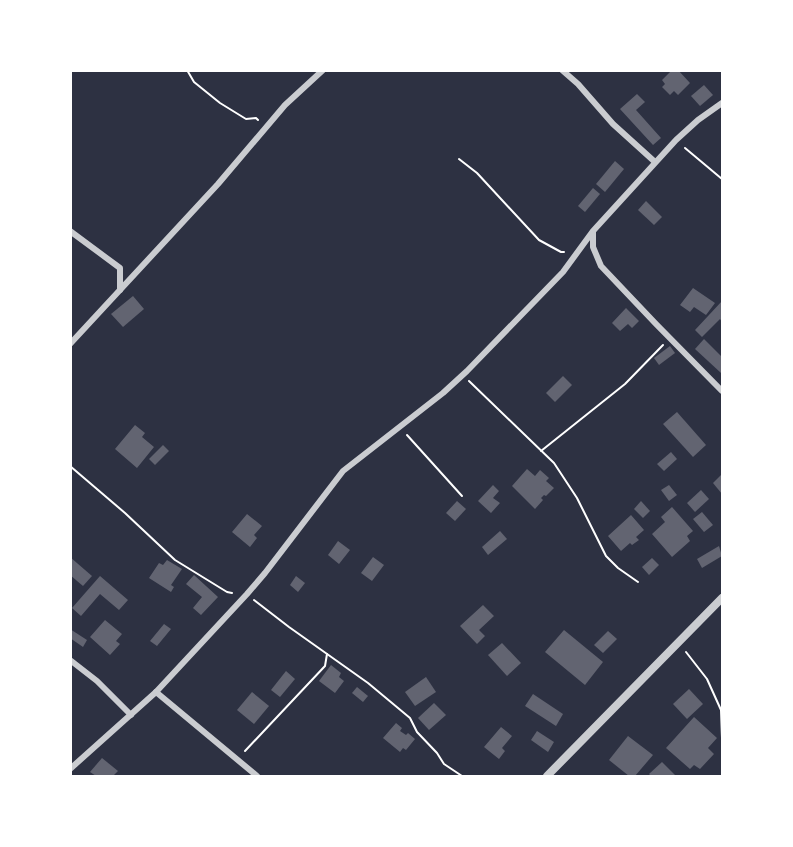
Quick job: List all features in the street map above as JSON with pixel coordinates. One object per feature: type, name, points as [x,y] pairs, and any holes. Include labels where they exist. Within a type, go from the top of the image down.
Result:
[{"type":"street","points":[[70,345],[218,184],[285,105],[323,70]]},
{"type":"street","points":[[562,70],[578,84],[613,124],[655,162]]},
{"type":"street","points":[[70,769],[156,692],[247,594],[343,471],[463,375],[563,272],[593,231],[676,140],[698,120],[723,103]]},
{"type":"street","points":[[70,231],[120,268],[119,290]]},
{"type":"street","points":[[593,231],[593,247],[601,266],[723,391]]},
{"type":"street","points":[[547,777],[723,598]]},
{"type":"street","points":[[70,660],[97,681],[131,715]]},
{"type":"street","points":[[156,692],[257,777]]},
{"type":"path","points":[[188,70],[194,82],[220,103],[246,119],[256,118],[265,129]]},
{"type":"path","points":[[676,140],[723,179]]},
{"type":"path","points":[[459,159],[477,173],[538,240],[561,252],[579,250]]},
{"type":"path","points":[[541,452],[626,384],[670,338]]},
{"type":"path","points":[[463,375],[554,463],[578,498],[606,556],[638,582]]},
{"type":"path","points":[[400,426],[462,496]]},
{"type":"path","points":[[70,466],[175,560],[227,592],[247,594],[289,627],[369,683],[410,718],[417,732],[444,764],[462,777]]},
{"type":"path","points":[[678,643],[707,679],[721,710],[723,738]]},
{"type":"path","points":[[237,760],[325,666],[327,653]]},
{"type":"building","points":[[672,70],[678,70],[690,83],[678,95],[674,91],[670,95],[662,87],[665,84],[662,80]]},
{"type":"building","points":[[704,85],[713,95],[700,106],[691,96]]},
{"type":"building","points":[[637,94],[645,102],[636,110],[661,138],[653,145],[620,109]]},
{"type":"building","points":[[615,161],[624,169],[605,192],[596,184]]},
{"type":"building","points":[[593,188],[600,194],[585,212],[578,206]]},
{"type":"building","points":[[646,201],[662,217],[654,225],[638,210]]},
{"type":"building","points":[[693,288],[715,303],[706,315],[694,307],[690,312],[680,305]]},
{"type":"building","points":[[133,296],[144,309],[123,327],[111,314]]},
{"type":"building","points":[[722,301],[722,322],[720,319],[702,337],[695,330]]},
{"type":"building","points":[[626,308],[639,321],[632,328],[628,324],[620,331],[612,323]]},
{"type":"building","points":[[704,339],[722,357],[721,373],[695,349]]},
{"type":"building","points":[[670,346],[675,353],[659,365],[654,358]]},
{"type":"building","points":[[563,376],[572,385],[555,402],[546,393]]},
{"type":"building","points":[[677,412],[706,445],[693,457],[663,424]]},
{"type":"building","points":[[135,425],[145,433],[142,437],[154,447],[137,468],[115,449]]},
{"type":"building","points":[[163,445],[169,451],[155,465],[149,459]]},
{"type":"building","points":[[671,452],[677,459],[664,471],[657,464]]},
{"type":"building","points":[[527,469],[535,476],[540,470],[549,478],[546,481],[554,488],[541,498],[543,500],[535,509],[512,486]]},
{"type":"building","points":[[722,474],[722,494],[713,483]]},
{"type":"building","points":[[493,485],[499,491],[493,498],[500,503],[491,513],[478,501]]},
{"type":"building","points":[[669,485],[677,495],[669,501],[661,490]]},
{"type":"building","points":[[701,490],[709,499],[695,512],[687,503]]},
{"type":"building","points":[[457,501],[466,509],[455,521],[446,513]]},
{"type":"building","points":[[641,501],[650,511],[643,518],[634,509]]},
{"type":"building","points":[[672,507],[693,531],[687,536],[690,541],[672,557],[652,534],[665,522],[661,517]]},
{"type":"building","points":[[702,512],[713,525],[704,532],[693,519]]},
{"type":"building","points":[[247,514],[262,526],[254,535],[257,538],[250,547],[232,532]]},
{"type":"building","points":[[631,515],[644,530],[636,537],[639,540],[632,545],[630,543],[621,551],[608,536]]},
{"type":"building","points":[[500,531],[507,539],[488,555],[482,547]]},
{"type":"building","points":[[338,541],[350,550],[339,564],[328,555]]},
{"type":"building","points":[[719,546],[722,556],[702,568],[697,559]]},
{"type":"building","points":[[70,557],[92,576],[83,586],[70,575]]},
{"type":"building","points":[[373,557],[384,565],[372,581],[361,573]]},
{"type":"building","points":[[652,558],[659,565],[649,575],[642,567]]},
{"type":"building","points":[[167,560],[182,569],[171,585],[174,587],[171,592],[149,578],[159,563],[163,565]]},
{"type":"building","points":[[194,575],[218,597],[201,615],[193,608],[202,597],[186,584]]},
{"type":"building","points":[[100,576],[128,600],[119,610],[100,594],[81,616],[72,608]]},
{"type":"building","points":[[296,576],[305,583],[298,592],[290,585]]},
{"type":"building","points":[[483,605],[494,616],[479,630],[485,636],[477,644],[460,626]]},
{"type":"building","points":[[105,620],[122,634],[116,641],[120,644],[110,655],[90,637]]},
{"type":"building","points":[[164,624],[171,629],[157,646],[150,641]]},
{"type":"building","points":[[70,629],[87,640],[83,647],[70,638]]},
{"type":"building","points":[[564,630],[603,662],[585,685],[545,652]]},
{"type":"building","points":[[608,631],[617,639],[603,653],[594,645]]},
{"type":"building","points":[[502,643],[521,663],[507,676],[488,655]]},
{"type":"building","points":[[331,665],[341,673],[339,677],[344,681],[335,693],[319,681]]},
{"type":"building","points":[[286,671],[295,679],[280,697],[271,690]]},
{"type":"building","points":[[426,677],[436,692],[415,706],[405,692]]},
{"type":"building","points":[[357,687],[368,696],[363,702],[352,693]]},
{"type":"building","points":[[689,689],[703,704],[687,719],[673,704]]},
{"type":"building","points":[[252,692],[269,706],[254,724],[237,710]]},
{"type":"building","points":[[533,694],[563,714],[556,726],[525,706]]},
{"type":"building","points":[[434,703],[446,715],[429,730],[418,718]]},
{"type":"building","points":[[694,717],[717,738],[708,748],[714,754],[700,769],[694,765],[690,769],[666,748]]},
{"type":"building","points":[[396,723],[402,728],[400,731],[406,735],[408,733],[415,739],[406,750],[403,748],[400,752],[383,738]]},
{"type":"building","points":[[501,727],[512,736],[502,748],[505,751],[499,759],[484,747]]},
{"type":"building","points":[[537,731],[554,742],[548,752],[531,740]]},
{"type":"building","points":[[628,736],[653,755],[635,776],[629,776],[609,760]]},
{"type":"building","points":[[102,758],[118,771],[113,776],[96,776],[90,772]]},
{"type":"building","points":[[662,762],[676,776],[651,776],[649,774]]}]
